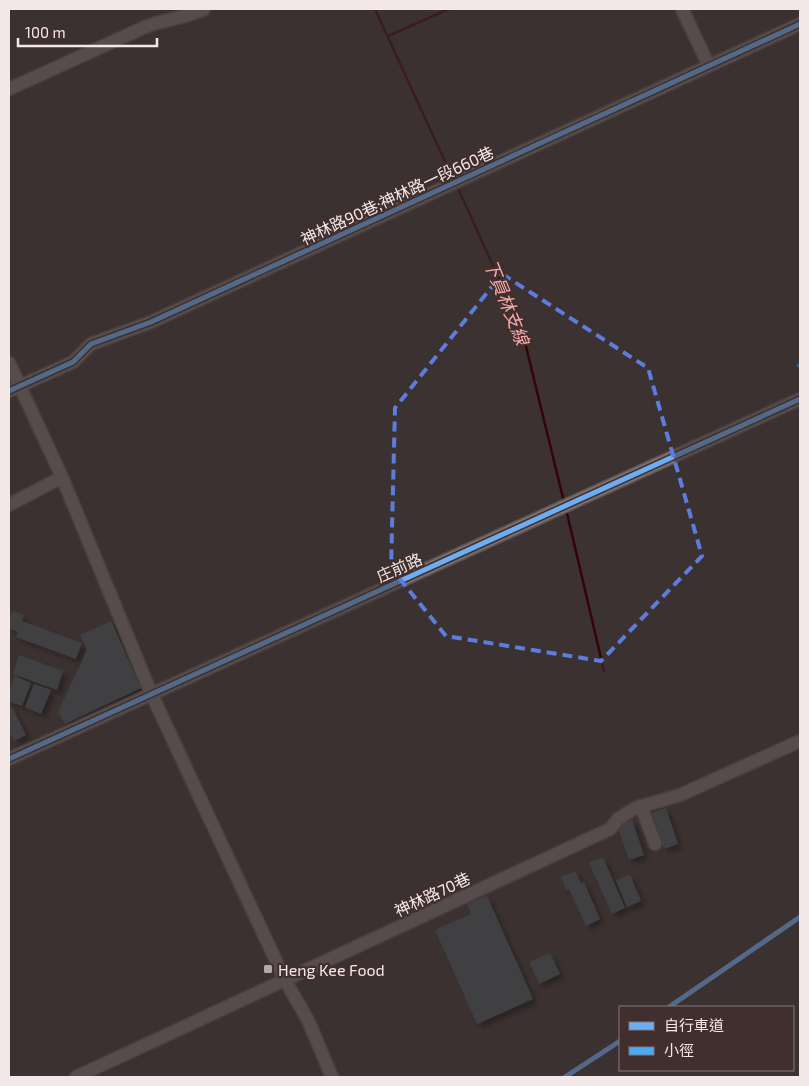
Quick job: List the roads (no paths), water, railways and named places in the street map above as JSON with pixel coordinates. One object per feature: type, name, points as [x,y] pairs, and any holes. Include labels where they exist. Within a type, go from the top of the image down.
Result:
[{"type":"street","points":[[9,89],[161,20],[190,16],[204,9]]},
{"type":"street","points":[[682,9],[709,66]]},
{"type":"street","name":"神林路90巷;神林路一段660巷","points":[[14,389],[73,362],[91,344],[151,322],[800,24]]},
{"type":"street","points":[[9,363],[14,389],[62,477],[151,692],[285,980],[308,1020],[332,1077]]},
{"type":"street","name":"庄前路","points":[[9,759],[151,692],[800,399]]},
{"type":"street","points":[[9,505],[62,477]]},
{"type":"street","name":"神林路70巷","points":[[76,1077],[610,830],[618,819],[641,806],[680,795],[800,741]]},
{"type":"street","points":[[641,806],[655,844]]},
{"type":"waterway","name":"下員林支線","points":[[375,9],[453,179]]},
{"type":"waterway","points":[[388,36],[449,9]]},
{"type":"waterway","name":"下員林支線","points":[[457,186],[522,330],[564,502]]},
{"type":"waterway","name":"下員林支線","points":[[566,509],[604,671]]},
{"type":"place","name":"Heng Kee Food","points":[[268,969]]}]
